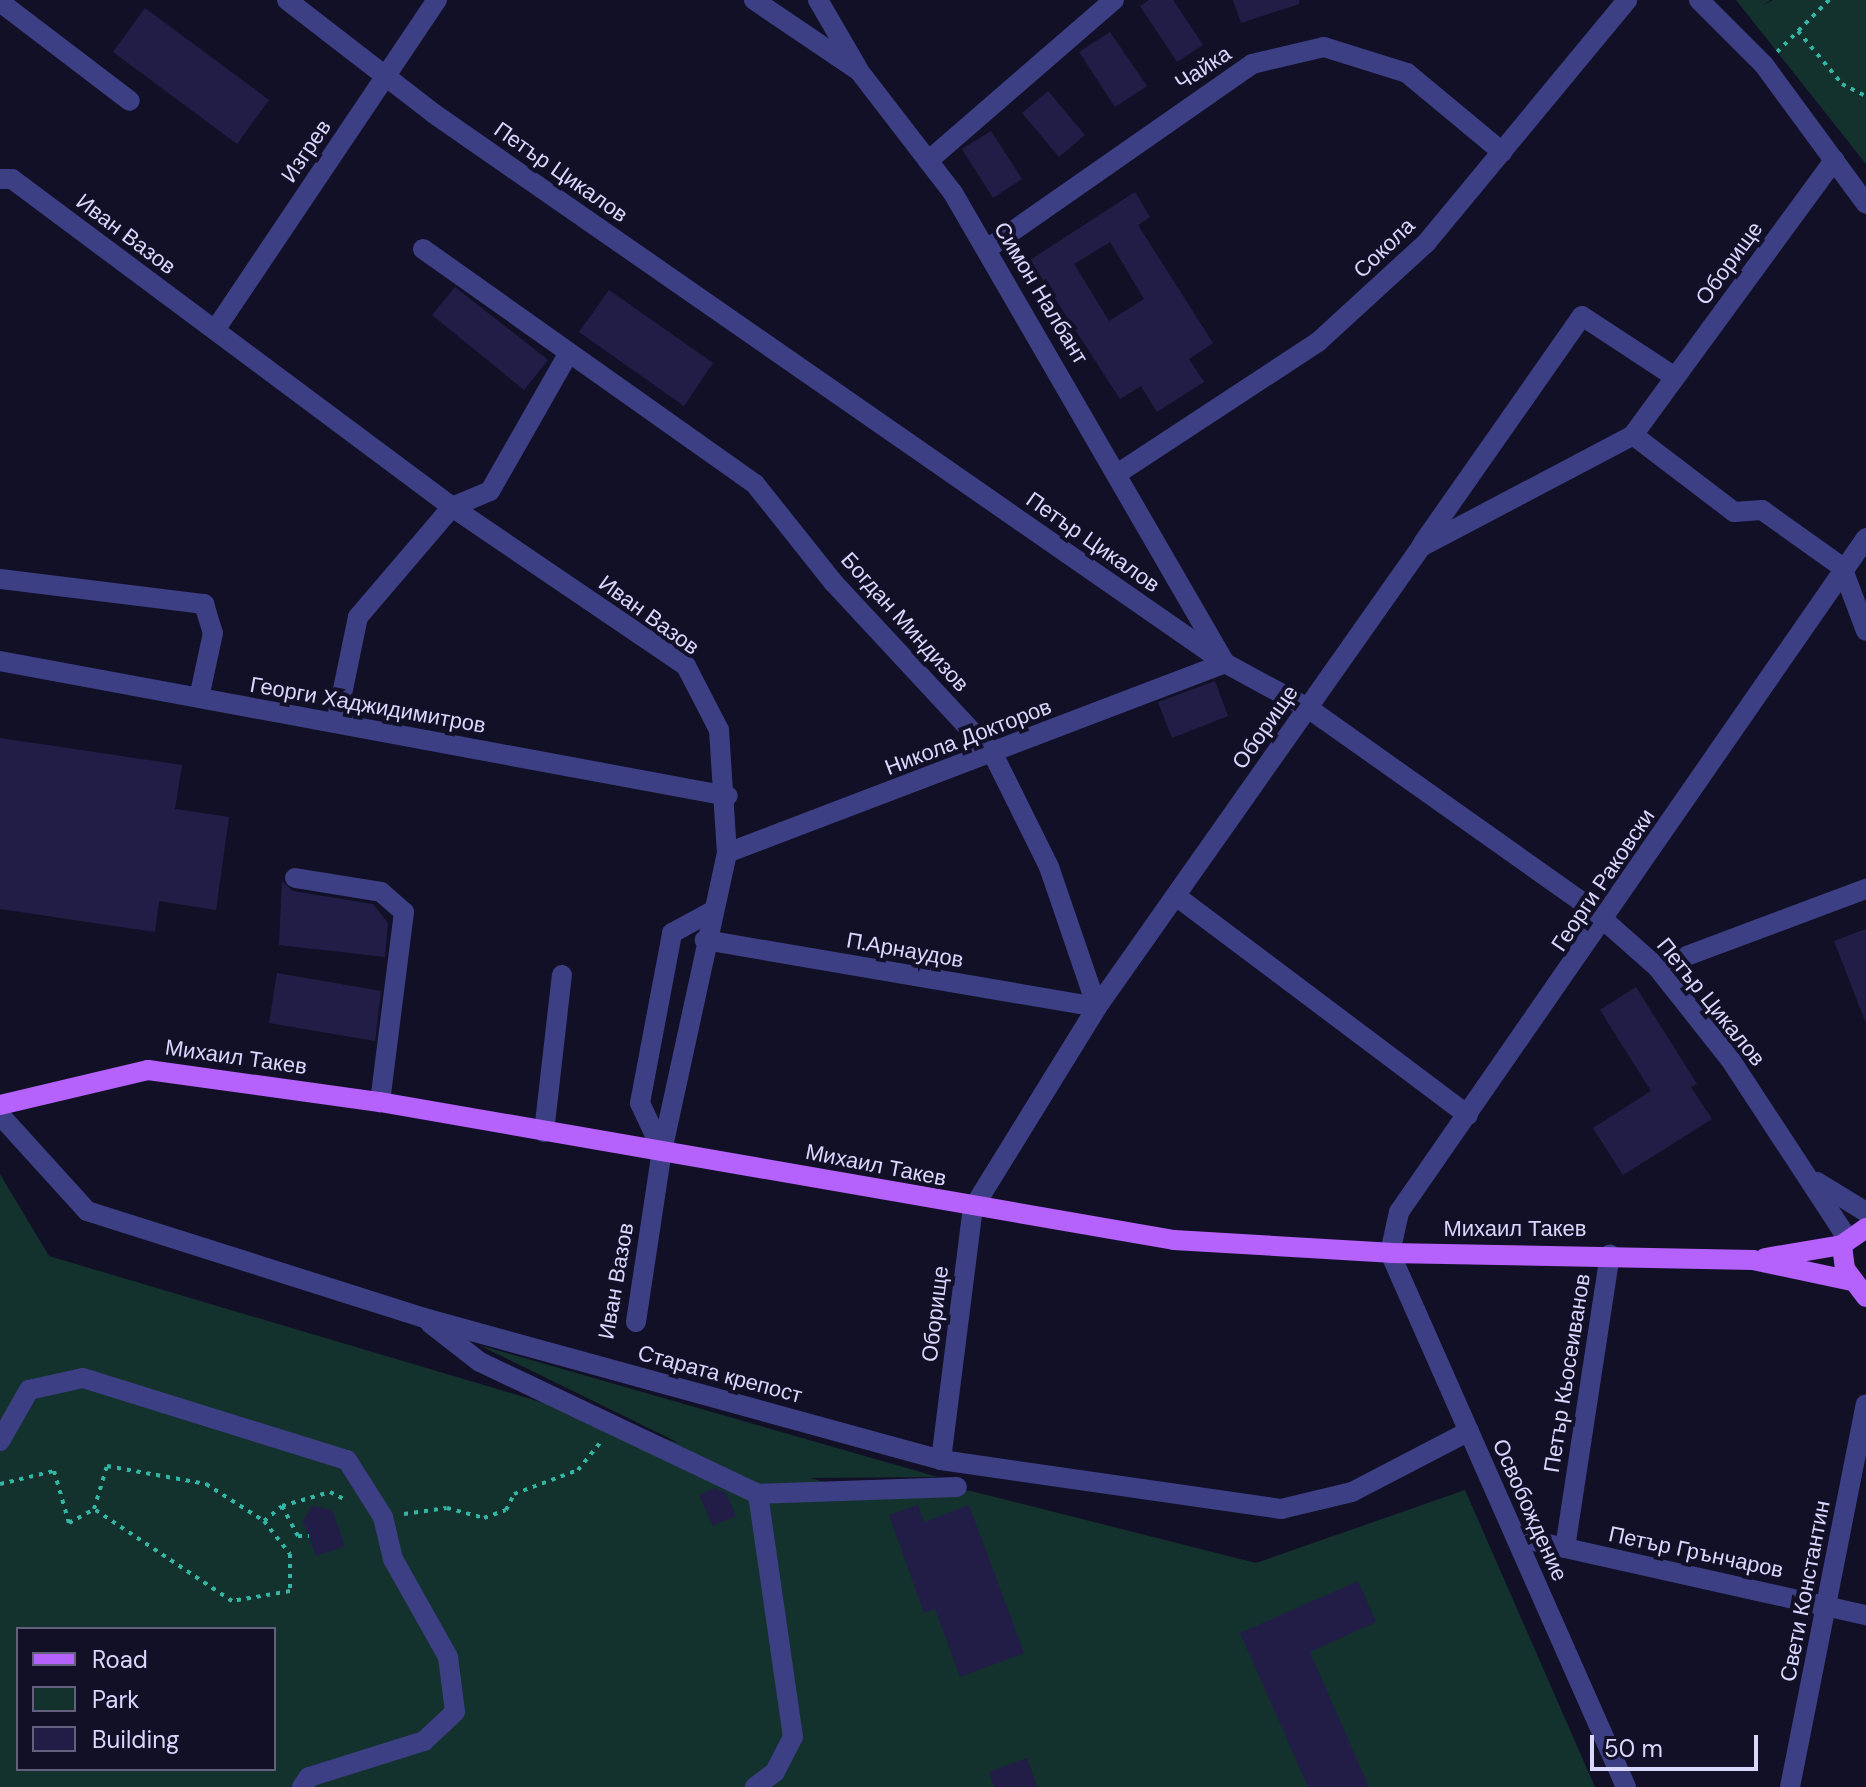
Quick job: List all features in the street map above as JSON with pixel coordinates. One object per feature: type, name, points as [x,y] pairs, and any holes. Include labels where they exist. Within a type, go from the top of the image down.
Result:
[{"type":"main road","name":"Михаил Такев","points":[[0,1105],[148,1070],[380,1102],[973,1208],[1174,1240],[1390,1253],[1610,1254],[1753,1260],[1859,1289]]},
{"type":"main road","name":"Михаил Такев","points":[[1753,1260],[1844,1241],[1866,1228]]},
{"type":"main road","points":[[1844,1241],[1859,1289]]},
{"type":"street","name":"Петър Цикалов","points":[[287,0],[386,75],[1225,663],[1308,708],[1605,921],[1657,967],[1814,1180],[1844,1241]]},
{"type":"street","name":"Изгрев","points":[[215,330],[437,0]]},
{"type":"street","name":"Симон Налбант","points":[[754,0],[859,71],[928,161],[987,249],[1120,472],[1225,663]]},
{"type":"street","points":[[818,0],[859,71]]},
{"type":"street","points":[[928,161],[1114,0]]},
{"type":"street","name":"Сокола","points":[[1120,472],[1318,342],[1427,242],[1627,0]]},
{"type":"street","points":[[1699,0],[1764,65],[1866,204]]},
{"type":"street","points":[[0,2],[130,101]]},
{"type":"street","name":"Чайка","points":[[987,249],[1252,64],[1324,47],[1407,73],[1502,152]]},
{"type":"street","name":"Оборище","points":[[941,1460],[973,1208],[1097,1007],[1421,547],[1633,435],[1834,160]]},
{"type":"street","name":"Иван Вазов","points":[[0,179],[12,179],[452,507],[686,666],[719,730],[728,796],[727,853],[709,913],[662,1150],[636,1322]]},
{"type":"street","name":"Богдан Миндизов","points":[[423,249],[567,356],[755,484],[833,582],[993,754],[1049,867],[1097,1007]]},
{"type":"street","points":[[1421,547],[1582,316],[1675,377]]},
{"type":"street","points":[[336,723],[358,617],[452,507],[490,491],[567,356]]},
{"type":"street","points":[[1633,435],[1734,512],[1762,510],[1842,567],[1866,631]]},
{"type":"street","name":"Георги Раковски","points":[[1390,1253],[1399,1212],[1605,921],[1842,567],[1866,538]]},
{"type":"street","points":[[0,579],[204,604],[213,633],[199,698]]},
{"type":"street","name":"Георги Хаджидимитров","points":[[0,661],[728,796]]},
{"type":"street","name":"Никола Докторов","points":[[727,853],[1225,663]]},
{"type":"street","points":[[295,878],[381,892],[404,912],[380,1102]]},
{"type":"street","points":[[1657,967],[1866,889]]},
{"type":"street","points":[[1176,896],[1468,1115]]},
{"type":"street","points":[[662,1150],[640,1103],[672,933],[709,913]]},
{"type":"street","name":"П.Арнаудов","points":[[705,940],[1097,1007]]},
{"type":"street","points":[[544,1132],[562,975]]},
{"type":"street","name":"Старата крепост","points":[[0,1115],[87,1211],[424,1318],[941,1460],[1281,1509],[1352,1492],[1469,1431]]},
{"type":"street","name":"Петър Цикалов","points":[[1814,1180],[1866,1212]]},
{"type":"street","name":"Освобождение","points":[[1390,1253],[1626,1787]]},
{"type":"street","name":"Петър Кьосеиванов","points":[[1565,1548],[1610,1254]]},
{"type":"street","points":[[424,1318],[480,1362],[758,1494],[957,1487]]},
{"type":"street","points":[[0,1441],[29,1390],[83,1378],[347,1460],[383,1517],[393,1559],[448,1657],[455,1712],[424,1741],[309,1777],[302,1787]]},
{"type":"street","name":"Свети Константин","points":[[1790,1787],[1866,1404]]},
{"type":"street","points":[[755,1787],[775,1772],[793,1737],[758,1494]]},
{"type":"street","name":"Петър Грънчаров","points":[[1516,1537],[1866,1615]]},
{"type":"path","points":[[1764,65],[1829,0]]},
{"type":"path","points":[[1798,31],[1842,84],[1866,96]]},
{"type":"path","points":[[264,1521],[282,1506],[330,1492],[383,1517],[447,1508],[484,1518],[506,1510],[514,1494],[533,1484],[560,1482],[578,1470],[589,1450],[614,1437]]},
{"type":"path","points":[[0,1484],[54,1471],[69,1523],[94,1509],[107,1466],[206,1484],[264,1521],[290,1554],[290,1591],[232,1601],[94,1509]]},
{"type":"path","points":[[282,1506],[298,1536],[309,1536]]},
{"type":"green space","points":[[1736,0],[1770,0],[1763,5],[1773,0],[1866,0],[1866,164]]},
{"type":"green space","points":[[0,1174],[49,1256],[679,1443],[479,1345],[938,1477],[810,1478],[845,1488],[971,1491],[1256,1563],[1465,1490],[1595,1787],[0,1787]]},
{"type":"building","points":[[1149,0],[1173,0],[1203,45],[1177,62],[1140,6]]},
{"type":"building","points":[[1233,0],[1299,0],[1299,4],[1241,23]]},
{"type":"building","points":[[145,8],[269,100],[237,144],[113,52]]},
{"type":"building","points":[[1110,32],[1147,86],[1115,107],[1079,52]]},
{"type":"building","points":[[1048,91],[1085,135],[1059,157],[1022,113]]},
{"type":"building","points":[[991,131],[1022,179],[993,198],[962,149]]},
{"type":"building","points":[[1135,192],[1150,217],[1138,225],[1213,343],[1189,359],[1204,382],[1157,412],[1141,386],[1120,399],[1030,260]],"holes":[[[1110,242],[1144,299],[1109,321],[1074,264]]]},
{"type":"building","points":[[455,287],[548,360],[524,390],[432,315]]},
{"type":"building","points":[[609,290],[713,363],[684,406],[579,332]]},
{"type":"building","points":[[1215,681],[1228,716],[1172,738],[1158,702]]},
{"type":"building","points":[[0,738],[182,765],[175,809],[229,817],[216,910],[159,901],[155,932],[0,909]]},
{"type":"building","points":[[282,881],[293,891],[373,904],[388,923],[385,957],[279,945]]},
{"type":"building","points":[[1866,929],[1866,1021],[1865,1021],[1834,941]]},
{"type":"building","points":[[277,973],[381,991],[375,1041],[269,1023]]},
{"type":"building","points":[[1636,987],[1697,1084],[1691,1087],[1712,1119],[1623,1175],[1593,1128],[1651,1091],[1600,1010]]},
{"type":"building","points":[[715,1488],[726,1493],[736,1516],[713,1526],[699,1495]]},
{"type":"building","points":[[918,1505],[924,1522],[969,1505],[1024,1653],[960,1677],[935,1609],[924,1613],[889,1515]]},
{"type":"building","points":[[312,1506],[332,1510],[345,1546],[316,1556],[303,1521]]},
{"type":"building","points":[[1358,1581],[1376,1622],[1310,1652],[1369,1787],[1308,1787],[1240,1633]]},
{"type":"building","points":[[1027,1758],[1037,1787],[994,1787],[989,1772]]}]
